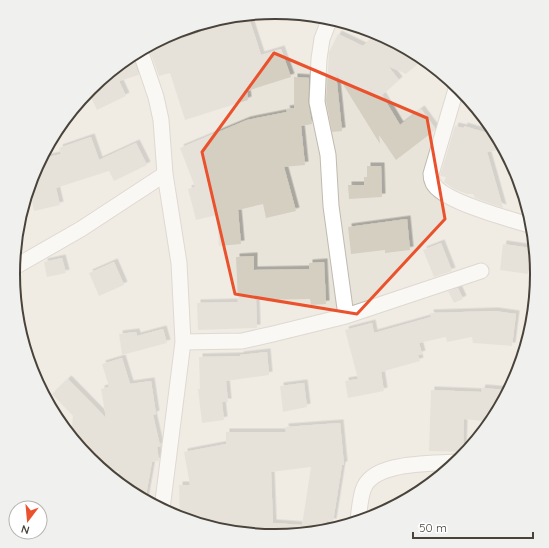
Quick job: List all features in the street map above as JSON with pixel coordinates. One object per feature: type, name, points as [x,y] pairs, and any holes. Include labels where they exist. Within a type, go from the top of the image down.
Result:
[{"type":"street","points":[[327,25],[322,39],[319,59],[317,102],[328,156],[331,206],[346,316]]},
{"type":"street","points":[[142,56],[156,97],[161,120],[165,174],[180,263],[183,342],[163,503]]},
{"type":"street","points":[[455,94],[431,174],[433,184],[442,192],[465,204],[525,224]]},
{"type":"street","points":[[20,264],[80,229],[165,174]]},
{"type":"street","points":[[183,342],[242,341],[346,316],[481,271]]},
{"type":"street","points":[[359,514],[363,489],[372,476],[391,467],[446,463]]},
{"type":"highlighted area","points":[[274,53],[427,118],[445,219],[357,314],[235,294],[202,152]]},
{"type":"shaded area","points":[[274,19],[308,21],[340,28],[372,38],[387,45],[416,62],[443,82],[466,106],[487,132],[503,161],[521,208],[525,224],[529,257],[529,291],[525,324],[521,340],[503,387],[487,416],[477,429],[443,466],[402,495],[372,510],[340,520],[308,527],[274,529],[241,527],[209,520],[177,510],[162,503],[133,486],[106,466],[83,442],[62,416],[46,387],[28,340],[24,324],[20,291],[20,257],[24,224],[28,208],[46,161],[62,132],[72,119],[106,82],[147,53],[177,38],[209,28],[241,21]]},
{"type":"building","points":[[250,20],[261,55],[281,49],[291,77],[247,91],[248,100],[185,120],[170,73],[159,76],[150,51],[161,46],[221,25]]},
{"type":"building","points":[[338,34],[363,46],[372,38],[402,53],[418,63],[406,74],[388,66],[399,80],[382,95],[400,125],[421,109],[435,130],[396,160],[379,135],[380,144],[336,73],[342,131],[332,132],[326,101],[329,52]]},
{"type":"building","points":[[134,61],[139,75],[119,81],[126,96],[97,110],[91,97],[106,82]]},
{"type":"building","points":[[294,77],[309,78],[308,102],[312,124],[301,126],[305,165],[284,167],[296,211],[266,218],[263,204],[238,210],[241,244],[219,246],[217,215],[196,220],[188,189],[195,187],[180,148],[247,120],[287,112],[286,109],[294,108]]},
{"type":"building","points":[[455,126],[464,128],[464,126],[488,133],[497,150],[487,152],[503,208],[475,198],[473,194],[467,194],[454,189],[444,182],[446,177],[440,176]]},
{"type":"building","points":[[91,137],[99,160],[136,143],[147,165],[114,181],[109,171],[56,188],[60,205],[34,211],[31,197],[39,176],[48,157],[61,154],[59,148]]},
{"type":"building","points":[[367,166],[381,166],[382,197],[349,199],[348,185],[364,185],[364,177],[367,177]]},
{"type":"building","points":[[407,219],[410,250],[385,253],[385,250],[351,254],[348,227]]},
{"type":"building","points":[[441,243],[452,271],[434,277],[423,250]]},
{"type":"building","points":[[503,244],[528,248],[529,263],[528,274],[500,270]]},
{"type":"building","points":[[254,256],[254,270],[309,269],[309,263],[324,262],[326,304],[311,305],[310,299],[256,300],[257,328],[198,330],[197,303],[238,302],[236,257]]},
{"type":"building","points":[[62,258],[66,273],[47,277],[44,262]]},
{"type":"building","points":[[114,262],[124,285],[99,296],[89,273]]},
{"type":"building","points":[[458,288],[463,299],[454,303],[448,291]]},
{"type":"building","points":[[495,311],[516,314],[512,346],[473,343],[472,337],[447,342],[446,337],[419,343],[422,354],[418,355],[420,361],[381,372],[384,391],[348,398],[345,381],[358,379],[345,330],[372,323],[374,333],[431,317],[430,313]]},
{"type":"building","points":[[163,329],[167,343],[122,355],[119,334],[136,332],[137,336]]},
{"type":"building","points":[[267,352],[269,375],[226,381],[228,402],[222,402],[224,420],[202,423],[198,389],[200,389],[199,357],[240,356]]},
{"type":"building","points":[[122,358],[130,384],[151,381],[156,414],[153,415],[160,446],[157,447],[159,461],[152,462],[146,494],[118,475],[119,471],[114,472],[106,466],[94,454],[72,429],[73,416],[52,394],[68,379],[106,418],[101,389],[109,387],[102,364]]},
{"type":"building","points":[[304,383],[307,407],[283,412],[280,386]]},
{"type":"building","points":[[482,388],[502,390],[483,421],[464,419],[463,445],[457,452],[429,451],[431,390],[481,392]]},
{"type":"building","points":[[340,423],[344,465],[342,465],[333,522],[327,521],[327,523],[308,527],[274,529],[241,527],[209,520],[180,511],[179,485],[190,485],[184,452],[226,444],[226,432],[286,432],[285,427]],"holes":[[[311,467],[302,525],[273,523],[271,472]]]}]
